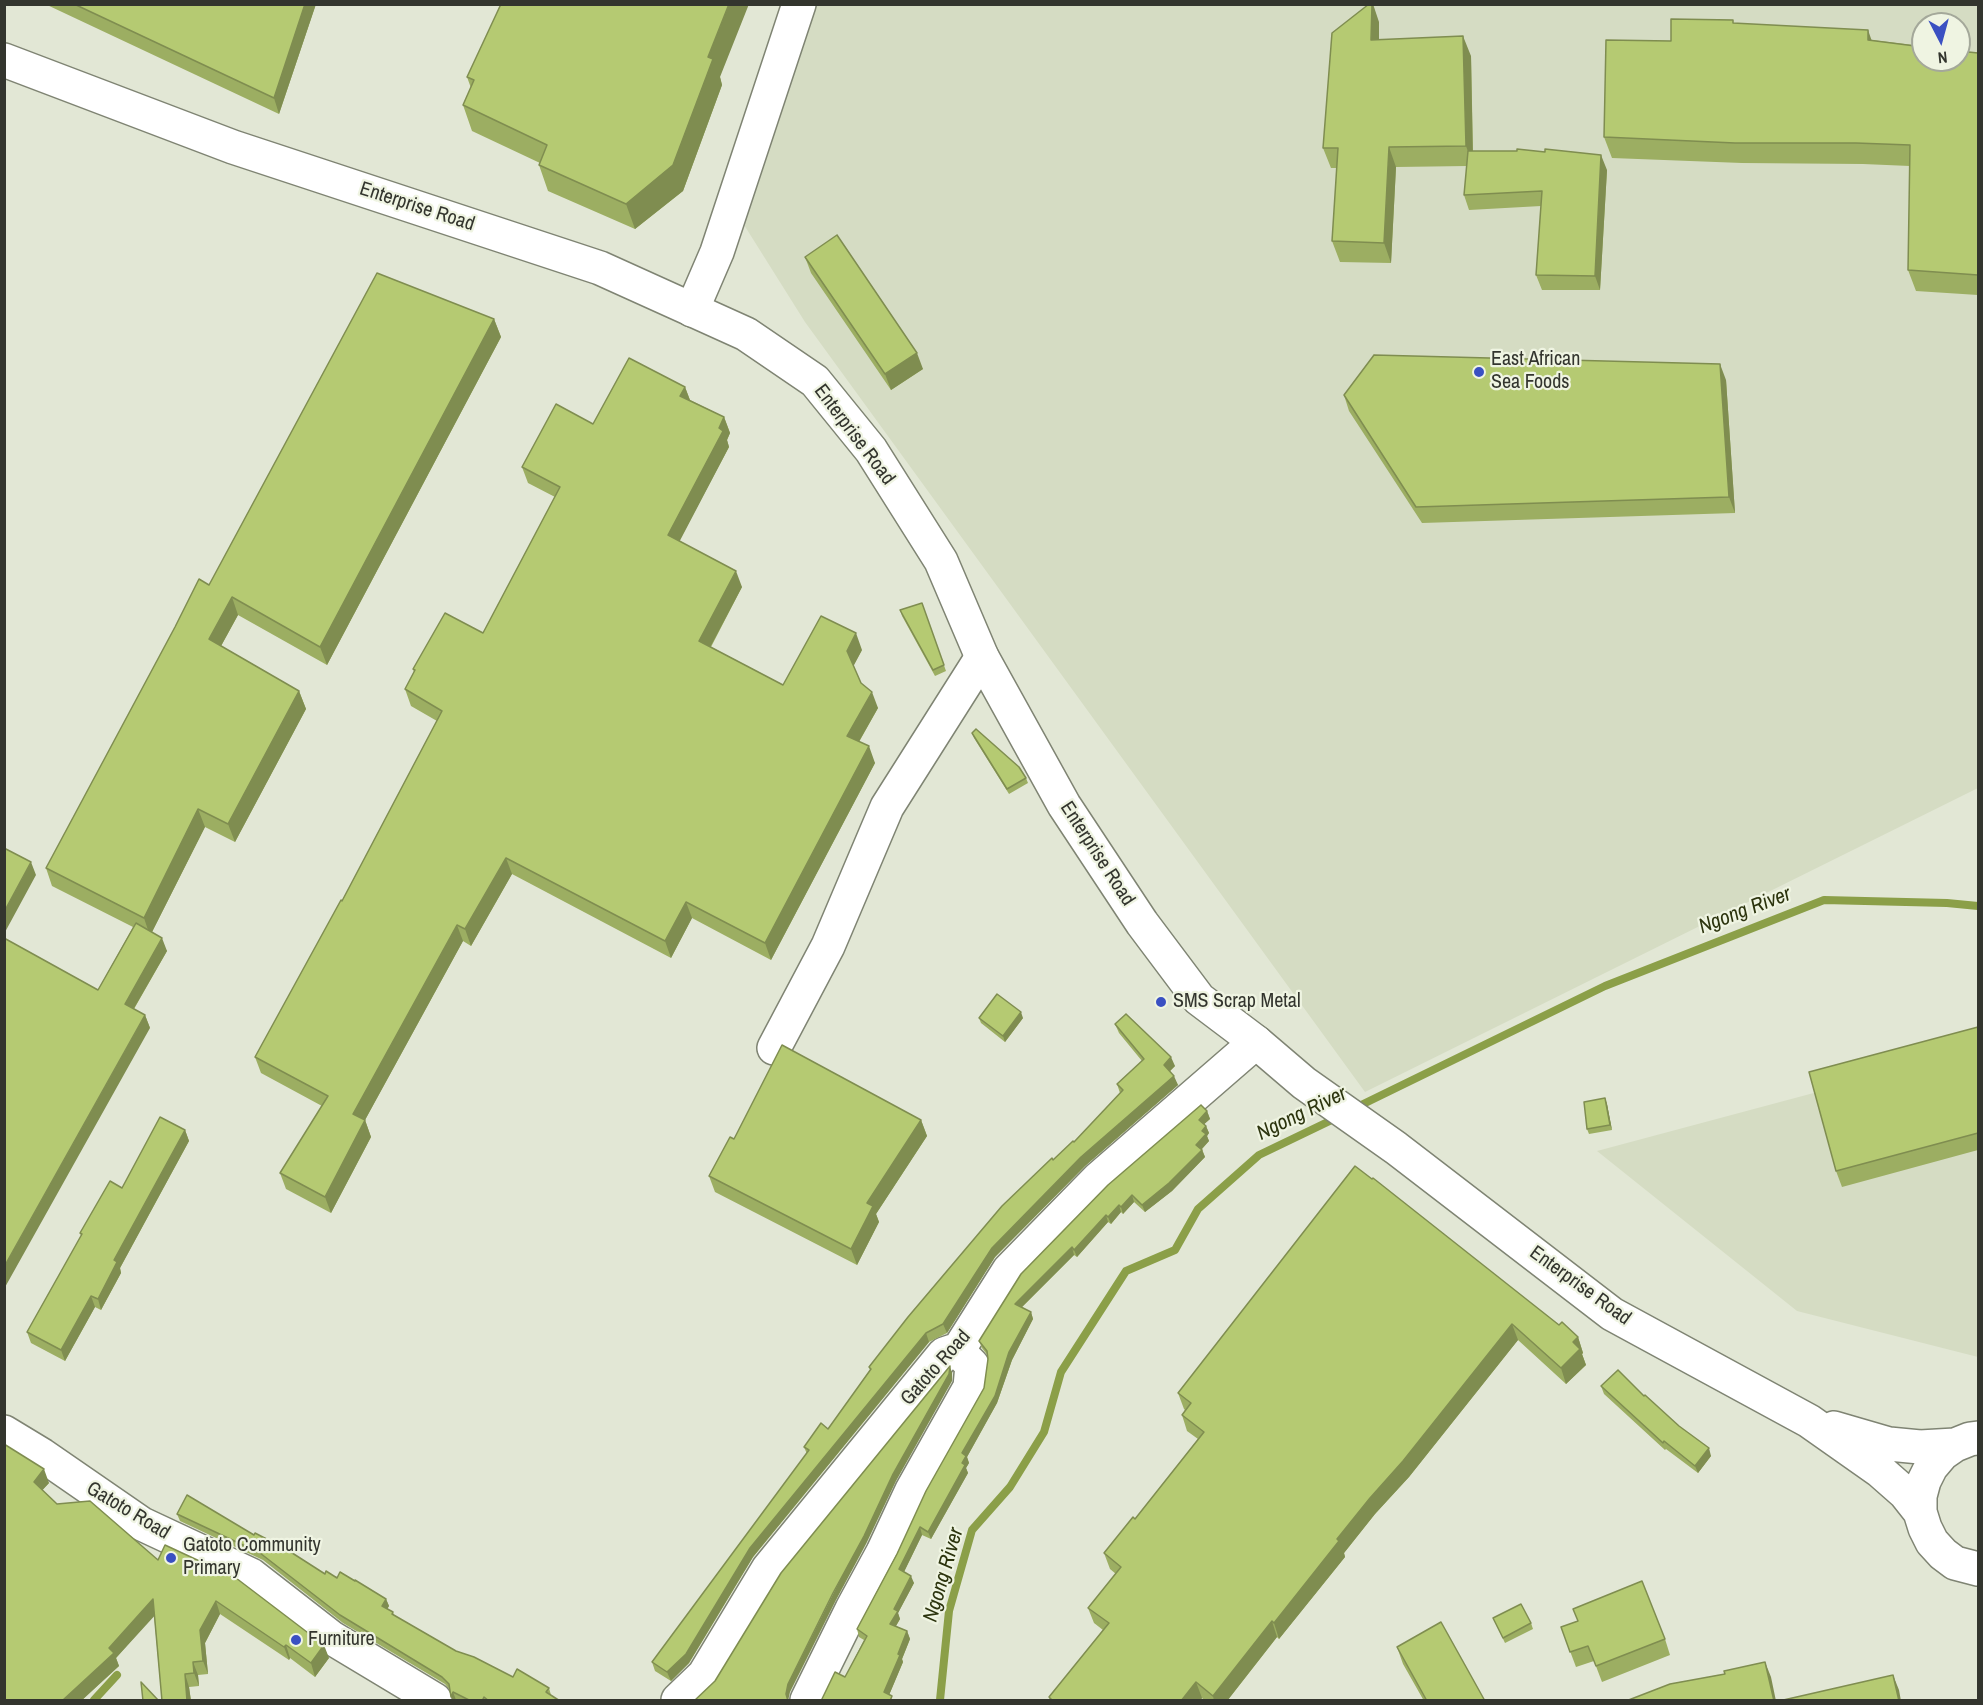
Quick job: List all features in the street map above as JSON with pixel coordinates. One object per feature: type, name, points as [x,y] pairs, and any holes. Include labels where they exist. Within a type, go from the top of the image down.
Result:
[{"type":"main road","points":[[692,310],[724,231],[800,4]]},
{"type":"main road","name":"Enterprise Road","points":[[4,60],[233,147],[600,268],[746,334],[815,381],[871,450],[941,561],[982,657],[1064,805],[1142,923],[1199,999],[1256,1042],[1304,1083],[1396,1148],[1612,1314],[1809,1421],[1880,1471],[1905,1493],[1920,1512]]},
{"type":"main road","points":[[774,1048],[828,946],[887,807],[982,657]]},
{"type":"main road","name":"Gatoto Road","points":[[678,1701],[705,1688],[768,1569],[944,1354],[959,1349],[1009,1269],[1098,1179],[1256,1042]]},
{"type":"main road","points":[[807,1701],[912,1490],[970,1387],[972,1365],[959,1349]]},
{"type":"main road","name":"Enterprise Road","points":[[1809,1421],[1889,1444],[1920,1447],[1967,1441]]},
{"type":"main road","name":"Gatoto Road","points":[[4,1432],[42,1455],[142,1524],[250,1575],[332,1638],[435,1701]]},
{"type":"main road","points":[[1967,1441],[1936,1460],[1924,1480],[1920,1497],[1920,1512],[1932,1542],[1943,1554],[1955,1563],[1978,1569]]},
{"type":"shaded area","points":[[783,5],[1978,5],[1978,788],[1365,1092],[805,322],[724,193]]},
{"type":"shaded area","points":[[1978,1049],[1978,1357],[1797,1311],[1597,1151]]},
{"type":"building","points":[[74,4],[305,4],[274,98]]},
{"type":"building","points":[[501,4],[729,4],[708,57],[713,59],[673,165],[626,204],[539,165],[547,145],[463,105],[474,80],[467,77]]},
{"type":"building","points":[[1372,4],[1371,40],[1463,36],[1466,146],[1389,147],[1384,243],[1332,241],[1338,148],[1323,148],[1332,33]]},
{"type":"building","points":[[1671,19],[1733,20],[1733,23],[1868,30],[1868,40],[1911,45],[1911,72],[1971,72],[1971,52],[1978,53],[1978,275],[1908,270],[1910,145],[1735,143],[1604,137],[1606,40],[1671,41]]},
{"type":"building","points":[[1517,149],[1545,152],[1545,149],[1601,155],[1595,276],[1536,275],[1542,191],[1464,195],[1468,151],[1517,151]]},
{"type":"building","points":[[837,235],[917,353],[885,374],[805,257]]},
{"type":"building","points":[[377,273],[494,319],[320,647],[232,597],[209,639],[299,691],[228,824],[198,809],[144,918],[46,868],[199,579],[209,585]]},
{"type":"building","points":[[1374,355],[1720,364],[1729,497],[1416,507],[1344,395]]},
{"type":"building","points":[[629,358],[685,387],[680,396],[724,417],[719,428],[723,431],[668,535],[736,571],[699,641],[783,685],[821,616],[856,633],[847,651],[861,683],[872,692],[847,736],[869,746],[765,943],[686,902],[665,941],[506,858],[465,929],[457,925],[353,1114],[365,1120],[325,1197],[280,1173],[328,1096],[255,1057],[342,901],[442,711],[405,689],[415,670],[413,669],[445,613],[483,633],[560,487],[522,467],[556,404],[593,424]]},
{"type":"building","points":[[922,603],[944,665],[933,670],[900,610]]},
{"type":"building","points":[[976,729],[1019,767],[1026,778],[1007,789],[972,733]]},
{"type":"building","points":[[4,848],[31,862],[4,912]]},
{"type":"building","points":[[136,923],[162,938],[125,1004],[145,1015],[4,1267],[4,938],[98,990]]},
{"type":"building","points":[[997,994],[1021,1012],[1003,1036],[979,1018]]},
{"type":"building","points":[[1126,1014],[1171,1057],[1164,1065],[1174,1076],[1081,1157],[992,1248],[943,1324],[926,1333],[750,1548],[686,1654],[667,1672],[652,1662],[809,1450],[804,1447],[821,1423],[828,1429],[871,1369],[869,1367],[908,1317],[1002,1206],[1052,1158],[1053,1160],[1074,1142],[1123,1090],[1117,1084],[1144,1059],[1115,1024]]},
{"type":"building","points":[[1978,1027],[1978,1133],[1836,1171],[1809,1072]]},
{"type":"building","points":[[782,1045],[921,1120],[867,1203],[873,1206],[851,1249],[709,1176],[730,1137],[734,1139]]},
{"type":"building","points":[[1605,1098],[1610,1125],[1587,1129],[1584,1102]]},
{"type":"building","points":[[1201,1105],[1207,1111],[1199,1120],[1206,1126],[1202,1131],[1206,1134],[1196,1145],[1202,1150],[1169,1183],[1142,1205],[1132,1195],[1108,1217],[1106,1215],[1074,1250],[1072,1247],[1015,1304],[1031,1312],[1009,1352],[995,1396],[962,1453],[966,1456],[962,1463],[965,1465],[928,1532],[920,1527],[899,1569],[911,1576],[894,1609],[898,1611],[890,1624],[907,1631],[898,1654],[900,1655],[884,1692],[892,1696],[890,1701],[821,1701],[835,1672],[845,1677],[867,1636],[857,1629],[897,1554],[926,1491],[984,1388],[988,1359],[987,1351],[979,1341],[1021,1274],[1108,1185]]},
{"type":"building","points":[[160,1117],[185,1130],[114,1260],[117,1262],[98,1299],[91,1296],[61,1350],[27,1332],[110,1181],[122,1188]]},
{"type":"building","points":[[1355,1166],[1559,1325],[1562,1322],[1578,1337],[1573,1342],[1580,1349],[1561,1368],[1512,1324],[1403,1461],[1337,1539],[1339,1541],[1274,1623],[1272,1621],[1213,1696],[1196,1682],[1181,1701],[1053,1701],[1049,1697],[1109,1623],[1088,1608],[1121,1567],[1104,1553],[1133,1517],[1135,1519],[1204,1432],[1182,1415],[1191,1403],[1178,1393]]},
{"type":"building","points":[[950,1366],[949,1374],[893,1474],[788,1684],[786,1694],[788,1701],[694,1701],[715,1681],[781,1573]]},
{"type":"building","points":[[1618,1370],[1679,1426],[1709,1448],[1695,1466],[1664,1441],[1663,1443],[1601,1386]]},
{"type":"building","points":[[4,1444],[44,1469],[34,1482],[57,1504],[90,1501],[158,1560],[165,1545],[236,1578],[324,1645],[311,1663],[216,1601],[200,1630],[203,1661],[193,1662],[194,1673],[185,1674],[187,1701],[162,1701],[153,1599],[109,1648],[114,1653],[63,1701],[4,1701]]},
{"type":"building","points":[[187,1495],[254,1535],[255,1533],[286,1549],[325,1574],[326,1571],[337,1578],[340,1572],[355,1580],[386,1599],[382,1606],[393,1612],[392,1614],[456,1651],[474,1657],[513,1677],[517,1669],[549,1688],[546,1692],[560,1701],[489,1701],[484,1697],[482,1701],[471,1701],[453,1692],[451,1697],[449,1684],[442,1677],[340,1615],[260,1553],[177,1514]]},
{"type":"building","points":[[1642,1581],[1665,1639],[1596,1666],[1588,1646],[1570,1652],[1561,1627],[1578,1621],[1573,1609]]},
{"type":"building","points":[[1521,1604],[1531,1623],[1503,1638],[1493,1618]]},
{"type":"building","points":[[1441,1622],[1485,1701],[1427,1701],[1397,1647]]},
{"type":"building","points":[[1765,1662],[1774,1701],[1626,1701],[1670,1684],[1725,1674],[1724,1671]]},
{"type":"building","points":[[1893,1675],[1899,1701],[1779,1701]]},
{"type":"building","points":[[141,1682],[159,1701],[143,1701]]},
{"type":"waterway","name":"Ngong River","points":[[1355,1108],[1605,986],[1824,900],[1978,906]]},
{"type":"waterway","name":"Ngong River","points":[[940,1700],[949,1611],[972,1530],[1010,1487],[1044,1432],[1061,1372],[1126,1271],[1175,1250],[1198,1209],[1259,1155],[1338,1117]]},
{"type":"waterway","points":[[94,1700],[117,1675]]},
{"type":"place","name":"East African Sea Foods","points":[[1479,372]]},
{"type":"place","name":"SMS Scrap Metal","points":[[1161,1002]]},
{"type":"place","name":"Gatoto Community Primary","points":[[171,1558]]},
{"type":"place","name":"Furniture","points":[[296,1640]]}]
